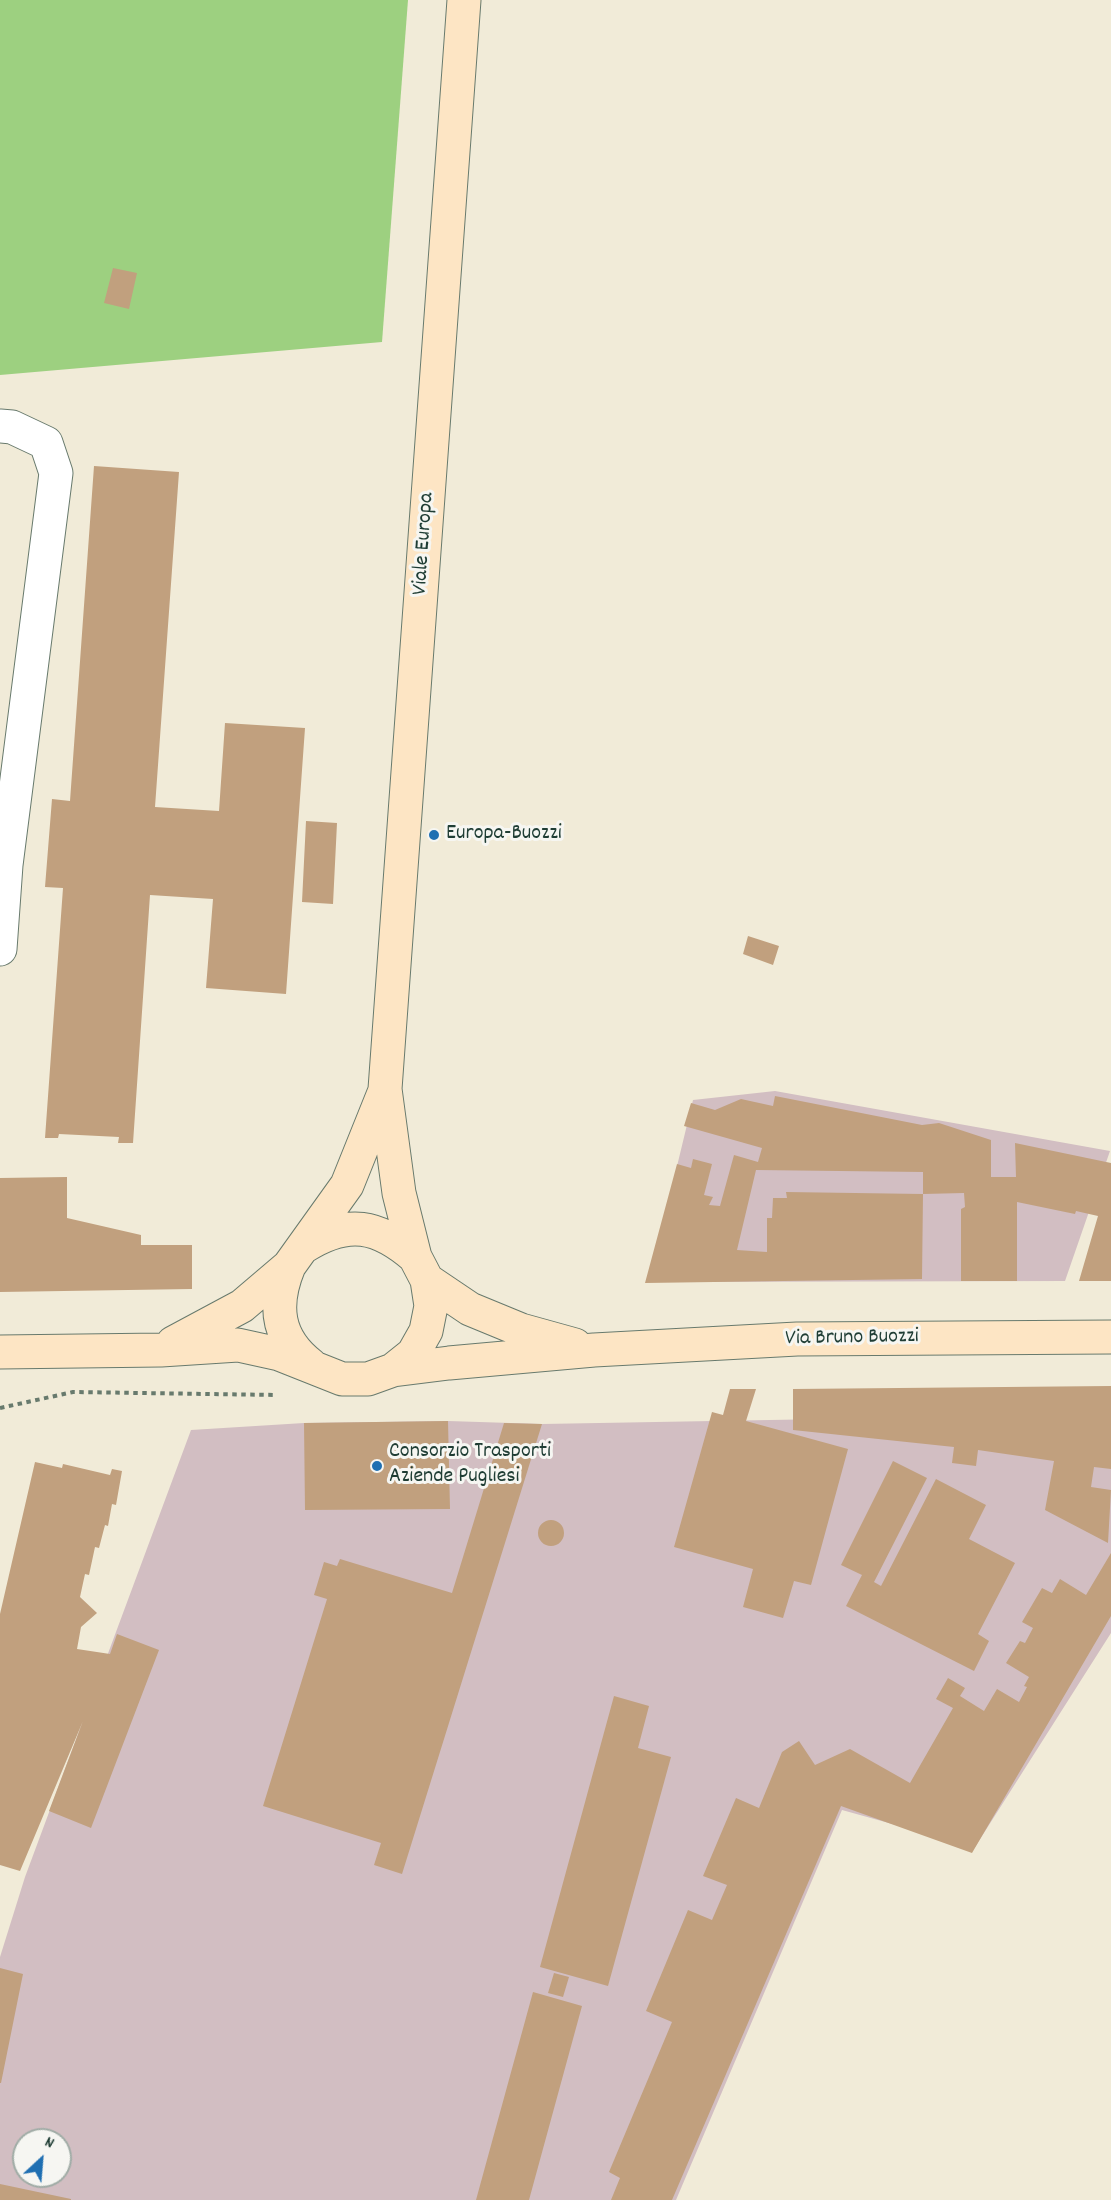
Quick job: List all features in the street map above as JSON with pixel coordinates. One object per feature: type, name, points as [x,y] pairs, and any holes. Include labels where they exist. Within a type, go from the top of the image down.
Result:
[{"type":"main road","name":"Viale Europa","points":[[385,1089],[464,0]]},
{"type":"main road","points":[[318,1370],[299,1355],[285,1335],[279,1312],[280,1288],[296,1256],[347,1185],[385,1089]]},
{"type":"main road","points":[[0,1352],[161,1350],[238,1345],[279,1354],[342,1379],[368,1379],[393,1370],[413,1354],[426,1331],[431,1306],[399,1193],[385,1089]]},
{"type":"main road","points":[[161,1350],[242,1306],[296,1256],[324,1234],[347,1228],[372,1230],[396,1240],[421,1269],[470,1308],[542,1336],[594,1350]]},
{"type":"main road","name":"Via Bruno Buozzi","points":[[393,1370],[594,1350],[797,1339],[1111,1337]]},
{"type":"street","points":[[0,426],[12,426],[46,443],[56,473],[3,865],[0,949]]},
{"type":"path","points":[[252,1348],[276,1395]]},
{"type":"path","points":[[0,1407],[73,1392],[287,1396]]},
{"type":"shaded area","points":[[775,1091],[1110,1151],[1065,1281],[649,1282],[693,1100]]},
{"type":"shaded area","points":[[1111,1414],[1111,1633],[975,1847],[842,1810],[676,2200],[0,2200],[0,1957],[25,1877],[191,1430],[304,1423],[448,1421],[542,1424]]},
{"type":"green space","points":[[0,0],[408,0],[382,342],[0,375]]},
{"type":"building","points":[[113,268],[137,273],[129,309],[104,303]]},
{"type":"building","points":[[94,466],[179,472],[155,807],[219,811],[225,723],[305,728],[286,994],[206,988],[213,899],[150,895],[133,1143],[118,1143],[119,1137],[59,1134],[58,1138],[45,1138],[63,888],[45,887],[52,799],[70,801]]},
{"type":"building","points":[[306,821],[337,823],[333,904],[302,902]]},
{"type":"building","points":[[748,936],[779,946],[773,965],[743,954]]},
{"type":"building","points":[[775,1096],[922,1125],[939,1123],[991,1140],[991,1177],[1016,1177],[1015,1143],[1111,1163],[1111,1281],[1079,1281],[1098,1216],[1076,1211],[1075,1214],[1017,1202],[1017,1281],[961,1281],[961,1209],[965,1207],[964,1193],[923,1194],[922,1279],[645,1283],[677,1164],[691,1168],[693,1159],[712,1164],[704,1195],[713,1197],[709,1205],[720,1206],[734,1155],[758,1162],[762,1148],[684,1126],[691,1103],[715,1110],[741,1099],[773,1106]],"holes":[[[756,1170],[923,1172],[923,1194],[786,1192],[787,1198],[773,1198],[772,1218],[767,1218],[767,1252],[737,1250]]]},
{"type":"building","points":[[67,1177],[67,1218],[141,1235],[141,1245],[192,1245],[192,1289],[0,1292],[0,1178]]},
{"type":"building","points":[[1111,1386],[1111,1469],[1094,1467],[1091,1487],[1111,1490],[1108,1543],[1045,1510],[1054,1461],[978,1450],[976,1466],[952,1463],[954,1447],[793,1430],[793,1389]]},
{"type":"building","points":[[730,1389],[756,1389],[746,1421],[848,1449],[811,1585],[794,1581],[783,1618],[743,1607],[753,1569],[674,1547],[712,1412],[723,1415]]},
{"type":"building","name":"Consorzio Trasporti Aziende Pugliesi","points":[[448,1421],[450,1509],[305,1510],[304,1423]]},
{"type":"building","points":[[504,1423],[542,1424],[402,1874],[374,1865],[381,1843],[263,1806],[327,1599],[314,1595],[324,1562],[337,1566],[340,1559],[452,1593]]},
{"type":"building","points":[[893,1461],[927,1478],[874,1582],[881,1586],[936,1479],[986,1505],[969,1539],[1015,1563],[978,1634],[989,1641],[974,1671],[846,1606],[862,1575],[841,1565]]},
{"type":"building","points":[[35,1462],[62,1468],[63,1464],[110,1475],[112,1469],[122,1471],[116,1505],[112,1504],[108,1526],[105,1525],[99,1548],[95,1547],[89,1575],[85,1574],[80,1597],[97,1613],[81,1627],[77,1649],[110,1654],[117,1634],[159,1650],[91,1828],[49,1811],[83,1721],[20,1871],[0,1865],[0,1614]]},
{"type":"building","points":[[551,1520],[561,1523],[564,1533],[561,1543],[551,1546],[541,1543],[538,1533],[541,1523]]},
{"type":"building","points":[[1111,1553],[1111,1616],[972,1853],[841,1806],[672,2200],[611,2200],[620,2178],[609,2172],[672,2022],[646,2011],[688,1910],[712,1920],[727,1885],[703,1876],[736,1798],[759,1808],[782,1752],[799,1741],[815,1765],[850,1749],[910,1783],[953,1708],[936,1699],[948,1678],[965,1688],[960,1696],[984,1711],[997,1689],[1019,1702],[1027,1687],[1024,1686],[1029,1677],[1006,1663],[1020,1641],[1025,1643],[1033,1628],[1022,1622],[1042,1588],[1052,1593],[1060,1579],[1086,1595]]},
{"type":"building","points":[[614,1696],[649,1706],[638,1748],[671,1757],[608,1986],[540,1967]]},
{"type":"building","points":[[0,1968],[23,1974],[1,2083],[0,2083]]},
{"type":"building","points":[[554,1973],[569,1977],[563,1997],[548,1993]]},
{"type":"building","points":[[533,1992],[582,2006],[529,2200],[476,2200]]},
{"type":"building","points":[[0,2184],[71,2199],[71,2200],[0,2200]]},
{"type":"place","name":"Europa-Buozzi","points":[[434,835]]},
{"type":"place","name":"Consorzio Trasporti Aziende Pugliesi","points":[[377,1466]]}]
